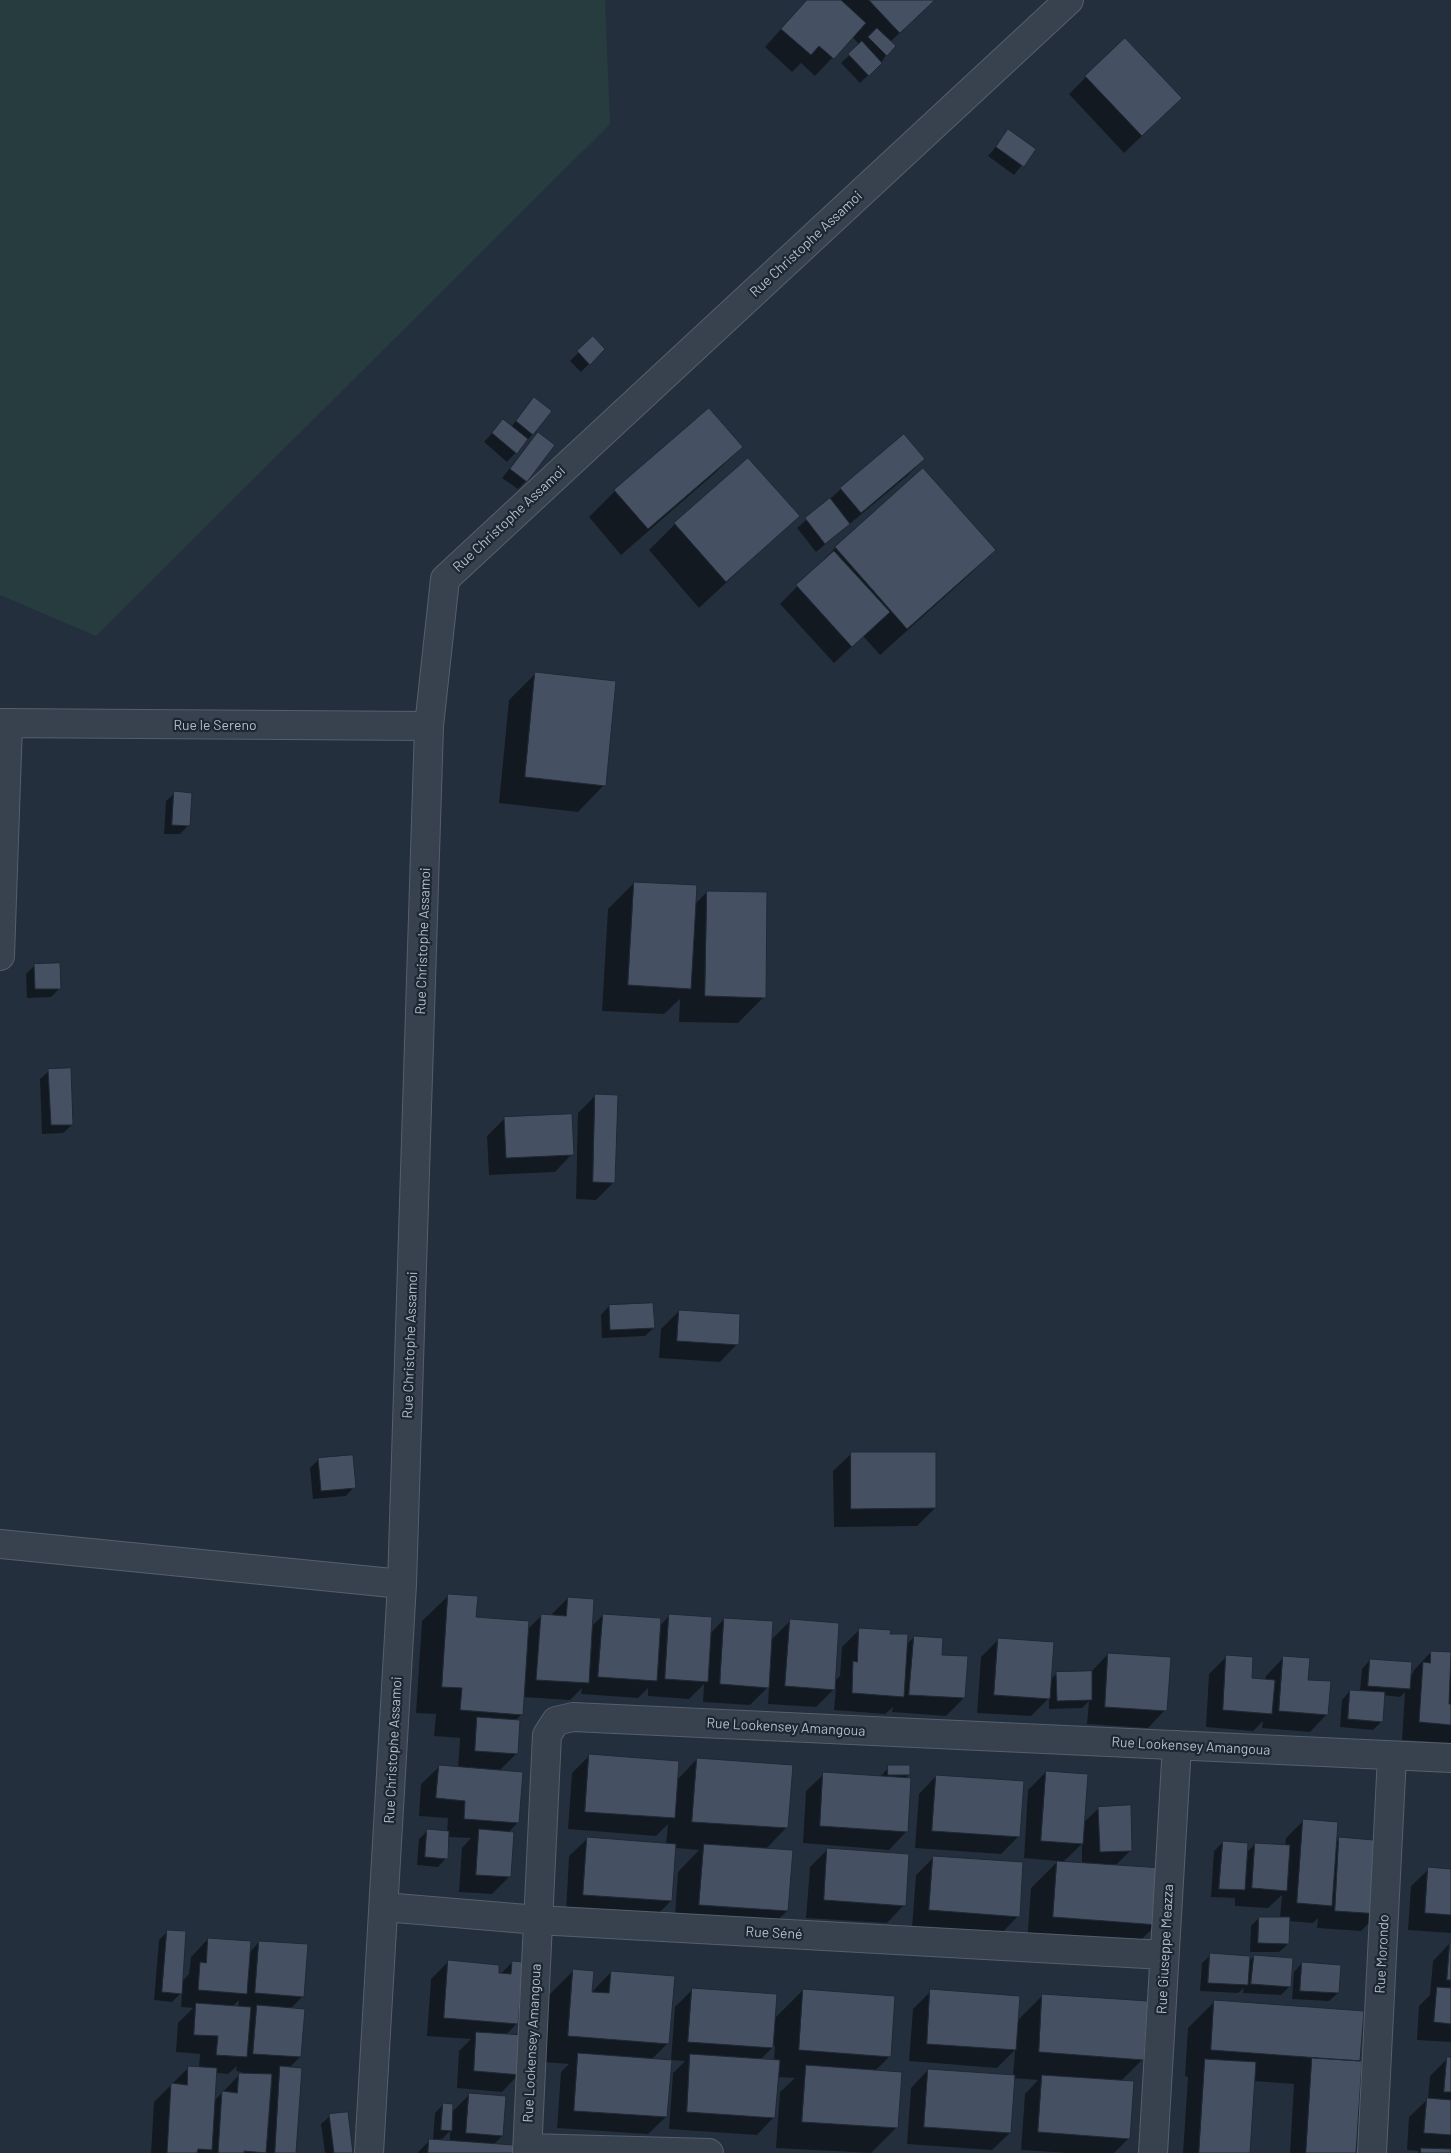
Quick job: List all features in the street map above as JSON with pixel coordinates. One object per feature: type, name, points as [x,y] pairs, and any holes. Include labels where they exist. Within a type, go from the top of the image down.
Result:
[{"type":"street","name":"Rue Christophe Assamoi","points":[[369,2153],[402,1584],[429,726],[445,578],[1069,0]]},
{"type":"street","name":"Rue le Sereno","points":[[4,723],[429,726]]},
{"type":"street","points":[[0,956],[4,723]]},
{"type":"street","points":[[0,1544],[402,1584]]},
{"type":"street","name":"Rue Lookensey Amangoua","points":[[527,2151],[547,1735],[556,1721],[573,1718],[1451,1758]]},
{"type":"street","name":"Rue Giuseppe Meazza","points":[[1153,2153],[1177,1745]]},
{"type":"street","name":"Rue Morondo","points":[[1372,2153],[1392,1756]]},
{"type":"street","name":"Rue Séné","points":[[384,1907],[538,1920],[1164,1955]]},
{"type":"street","points":[[527,2151],[709,2153]]},
{"type":"green space","points":[[0,0],[605,0],[610,124],[96,636],[0,595]]},
{"type":"building","points":[[807,0],[841,0],[866,23],[834,59],[819,46],[811,55],[781,29]]},
{"type":"building","points":[[869,0],[935,0],[900,33]]},
{"type":"building","points":[[877,28],[896,46],[887,56],[868,37]]},
{"type":"building","points":[[1125,38],[1182,98],[1142,136],[1085,76]]},
{"type":"building","points":[[862,41],[882,63],[869,76],[848,54]]},
{"type":"building","points":[[1008,129],[1036,149],[1024,167],[996,147]]},
{"type":"building","points":[[593,336],[605,349],[590,365],[577,351]]},
{"type":"building","points":[[534,397],[552,411],[533,435],[516,421]]},
{"type":"building","points":[[709,408],[743,447],[648,529],[614,490]]},
{"type":"building","points":[[503,419],[528,439],[517,454],[492,433]]},
{"type":"building","points":[[538,432],[555,445],[527,482],[510,469]]},
{"type":"building","points":[[904,434],[925,459],[861,513],[840,488]]},
{"type":"building","points":[[748,458],[800,516],[726,582],[674,523]]},
{"type":"building","points":[[923,468],[996,550],[907,629],[835,547]]},
{"type":"building","points":[[830,498],[850,524],[825,544],[805,518]]},
{"type":"building","points":[[834,551],[890,612],[852,647],[796,585]]},
{"type":"building","points":[[535,672],[616,681],[606,786],[525,777]]},
{"type":"building","points":[[174,791],[192,793],[190,826],[172,825]]},
{"type":"building","points":[[634,882],[697,885],[691,989],[628,985]]},
{"type":"building","points":[[707,891],[767,892],[766,998],[705,996]]},
{"type":"building","points":[[60,963],[61,989],[35,989],[34,964]]},
{"type":"building","points":[[71,1068],[73,1125],[51,1125],[48,1069]]},
{"type":"building","points":[[595,1094],[618,1095],[615,1183],[593,1182]]},
{"type":"building","points":[[572,1114],[574,1155],[506,1158],[504,1117]]},
{"type":"building","points":[[653,1303],[655,1328],[610,1330],[609,1305]]},
{"type":"building","points":[[679,1310],[740,1314],[739,1345],[677,1341]]},
{"type":"building","points":[[851,1452],[936,1452],[936,1508],[851,1509]]},
{"type":"building","points":[[353,1455],[356,1488],[321,1491],[318,1458]]},
{"type":"building","points":[[448,1594],[478,1596],[476,1617],[529,1621],[523,1715],[460,1710],[462,1688],[442,1687]]},
{"type":"building","points":[[568,1597],[594,1599],[589,1683],[536,1680],[541,1614],[566,1616]]},
{"type":"building","points":[[603,1614],[661,1618],[657,1681],[598,1677]]},
{"type":"building","points":[[669,1614],[712,1617],[708,1682],[665,1679]]},
{"type":"building","points":[[724,1618],[773,1621],[769,1688],[720,1684]]},
{"type":"building","points":[[790,1619],[839,1623],[835,1690],[785,1686]]},
{"type":"building","points":[[859,1628],[891,1630],[890,1634],[908,1634],[904,1697],[852,1693],[853,1661],[857,1662]]},
{"type":"building","points":[[914,1636],[943,1638],[942,1655],[968,1656],[965,1698],[909,1695]]},
{"type":"building","points":[[998,1638],[1054,1642],[1050,1699],[994,1695]]},
{"type":"building","points":[[1431,1651],[1451,1652],[1449,1704],[1451,1704],[1451,1725],[1419,1722],[1423,1662],[1430,1663]]},
{"type":"building","points":[[1108,1653],[1171,1657],[1167,1711],[1105,1707]]},
{"type":"building","points":[[1226,1655],[1253,1657],[1252,1678],[1275,1680],[1272,1714],[1223,1710]]},
{"type":"building","points":[[1283,1656],[1310,1658],[1308,1680],[1331,1681],[1328,1715],[1279,1711]]},
{"type":"building","points":[[1370,1659],[1412,1662],[1410,1689],[1368,1686]]},
{"type":"building","points":[[1092,1671],[1092,1700],[1057,1701],[1056,1672]]},
{"type":"building","points":[[1350,1690],[1385,1692],[1383,1722],[1348,1719]]},
{"type":"building","points":[[477,1717],[520,1720],[518,1754],[475,1751]]},
{"type":"building","points":[[589,1754],[679,1761],[675,1818],[585,1812]]},
{"type":"building","points":[[697,1758],[793,1765],[788,1828],[692,1822]]},
{"type":"building","points":[[439,1765],[523,1772],[519,1823],[464,1819],[465,1801],[436,1798]]},
{"type":"building","points":[[888,1765],[910,1765],[910,1775],[888,1775]]},
{"type":"building","points":[[1046,1771],[1088,1774],[1083,1844],[1041,1841]]},
{"type":"building","points":[[823,1772],[911,1778],[908,1832],[820,1826]]},
{"type":"building","points":[[936,1775],[1024,1781],[1020,1837],[932,1831]]},
{"type":"building","points":[[1131,1805],[1132,1851],[1100,1852],[1098,1807]]},
{"type":"building","points":[[1303,1819],[1338,1822],[1332,1906],[1297,1903]]},
{"type":"building","points":[[427,1829],[449,1831],[448,1859],[425,1857]]},
{"type":"building","points":[[479,1829],[514,1832],[511,1877],[476,1875]]},
{"type":"building","points":[[587,1837],[676,1844],[672,1901],[583,1895]]},
{"type":"building","points":[[1339,1837],[1385,1841],[1380,1914],[1335,1911]]},
{"type":"building","points":[[1223,1841],[1248,1843],[1245,1890],[1219,1889]]},
{"type":"building","points":[[1255,1843],[1290,1845],[1287,1891],[1252,1888]]},
{"type":"building","points":[[704,1844],[793,1850],[788,1911],[699,1905]]},
{"type":"building","points":[[827,1848],[909,1854],[906,1906],[824,1900]]},
{"type":"building","points":[[933,1856],[1023,1862],[1020,1917],[929,1910]]},
{"type":"building","points":[[1057,1861],[1162,1868],[1158,1925],[1053,1917]]},
{"type":"building","points":[[1428,1867],[1451,1869],[1451,1915],[1425,1913]]},
{"type":"building","points":[[1259,1917],[1290,1917],[1289,1944],[1258,1943]]},
{"type":"building","points":[[167,1930],[186,1931],[182,1994],[162,1992]]},
{"type":"building","points":[[208,1938],[251,1941],[247,1994],[198,1990],[200,1962],[206,1963]]},
{"type":"building","points":[[259,1941],[308,1944],[304,1997],[255,1993]]},
{"type":"building","points":[[1450,1942],[1451,1980],[1447,1980]]},
{"type":"building","points":[[1210,1953],[1250,1956],[1248,1985],[1208,1983]]},
{"type":"building","points":[[1254,1955],[1293,1958],[1291,1987],[1251,1984]]},
{"type":"building","points":[[448,1960],[499,1965],[499,1973],[511,1974],[512,1961],[523,1962],[518,2024],[444,2018]]},
{"type":"building","points":[[1302,1962],[1341,1965],[1339,1993],[1300,1991]]},
{"type":"building","points":[[573,1969],[594,1971],[592,1992],[609,1993],[611,1971],[675,1976],[669,2044],[568,2036]]},
{"type":"building","points":[[1437,1987],[1451,1988],[1451,2024],[1434,2022]]},
{"type":"building","points":[[692,1988],[777,1994],[773,2048],[688,2042]]},
{"type":"building","points":[[803,1989],[895,1996],[891,2057],[799,2050]]},
{"type":"building","points":[[930,1989],[1020,1996],[1016,2050],[927,2044]]},
{"type":"building","points":[[1042,1994],[1148,2001],[1144,2060],[1039,2052]]},
{"type":"building","points":[[1214,2000],[1364,2011],[1360,2061],[1211,2050]]},
{"type":"building","points":[[196,2003],[251,2007],[247,2057],[216,2055],[218,2036],[194,2035]]},
{"type":"building","points":[[257,2005],[305,2009],[301,2057],[253,2054]]},
{"type":"building","points":[[476,2032],[523,2035],[521,2075],[474,2071]]},
{"type":"building","points":[[578,2053],[672,2060],[667,2117],[574,2111]]},
{"type":"building","points":[[690,2054],[780,2060],[775,2118],[687,2112]]},
{"type":"building","points":[[1447,2057],[1451,2057],[1451,2092],[1444,2092]]},
{"type":"building","points":[[1312,2058],[1362,2061],[1356,2153],[1306,2153]]},
{"type":"building","points":[[1205,2059],[1256,2062],[1250,2153],[1199,2153]]},
{"type":"building","points":[[806,2065],[902,2072],[898,2128],[802,2122]]},
{"type":"building","points":[[188,2066],[217,2068],[212,2150],[198,2149],[197,2153],[167,2153],[171,2083],[187,2085]]},
{"type":"building","points":[[280,2066],[302,2068],[296,2153],[275,2153]]},
{"type":"building","points":[[928,2069],[1015,2075],[1011,2133],[924,2127]]},
{"type":"building","points":[[239,2073],[272,2074],[266,2153],[244,2151],[244,2153],[218,2153],[222,2091],[237,2093]]},
{"type":"building","points":[[1042,2075],[1134,2081],[1130,2139],[1038,2132]]},
{"type":"building","points":[[469,2093],[506,2096],[503,2136],[466,2133]]},
{"type":"building","points":[[1427,2098],[1451,2100],[1451,2135],[1424,2133]]},
{"type":"building","points":[[443,2103],[453,2104],[452,2131],[441,2130]]},
{"type":"building","points":[[348,2112],[353,2153],[334,2153],[329,2114]]},
{"type":"building","points":[[429,2139],[514,2145],[514,2153],[428,2153]]},
{"type":"building","points":[[1421,2148],[1451,2149],[1451,2153],[1421,2153]]}]
